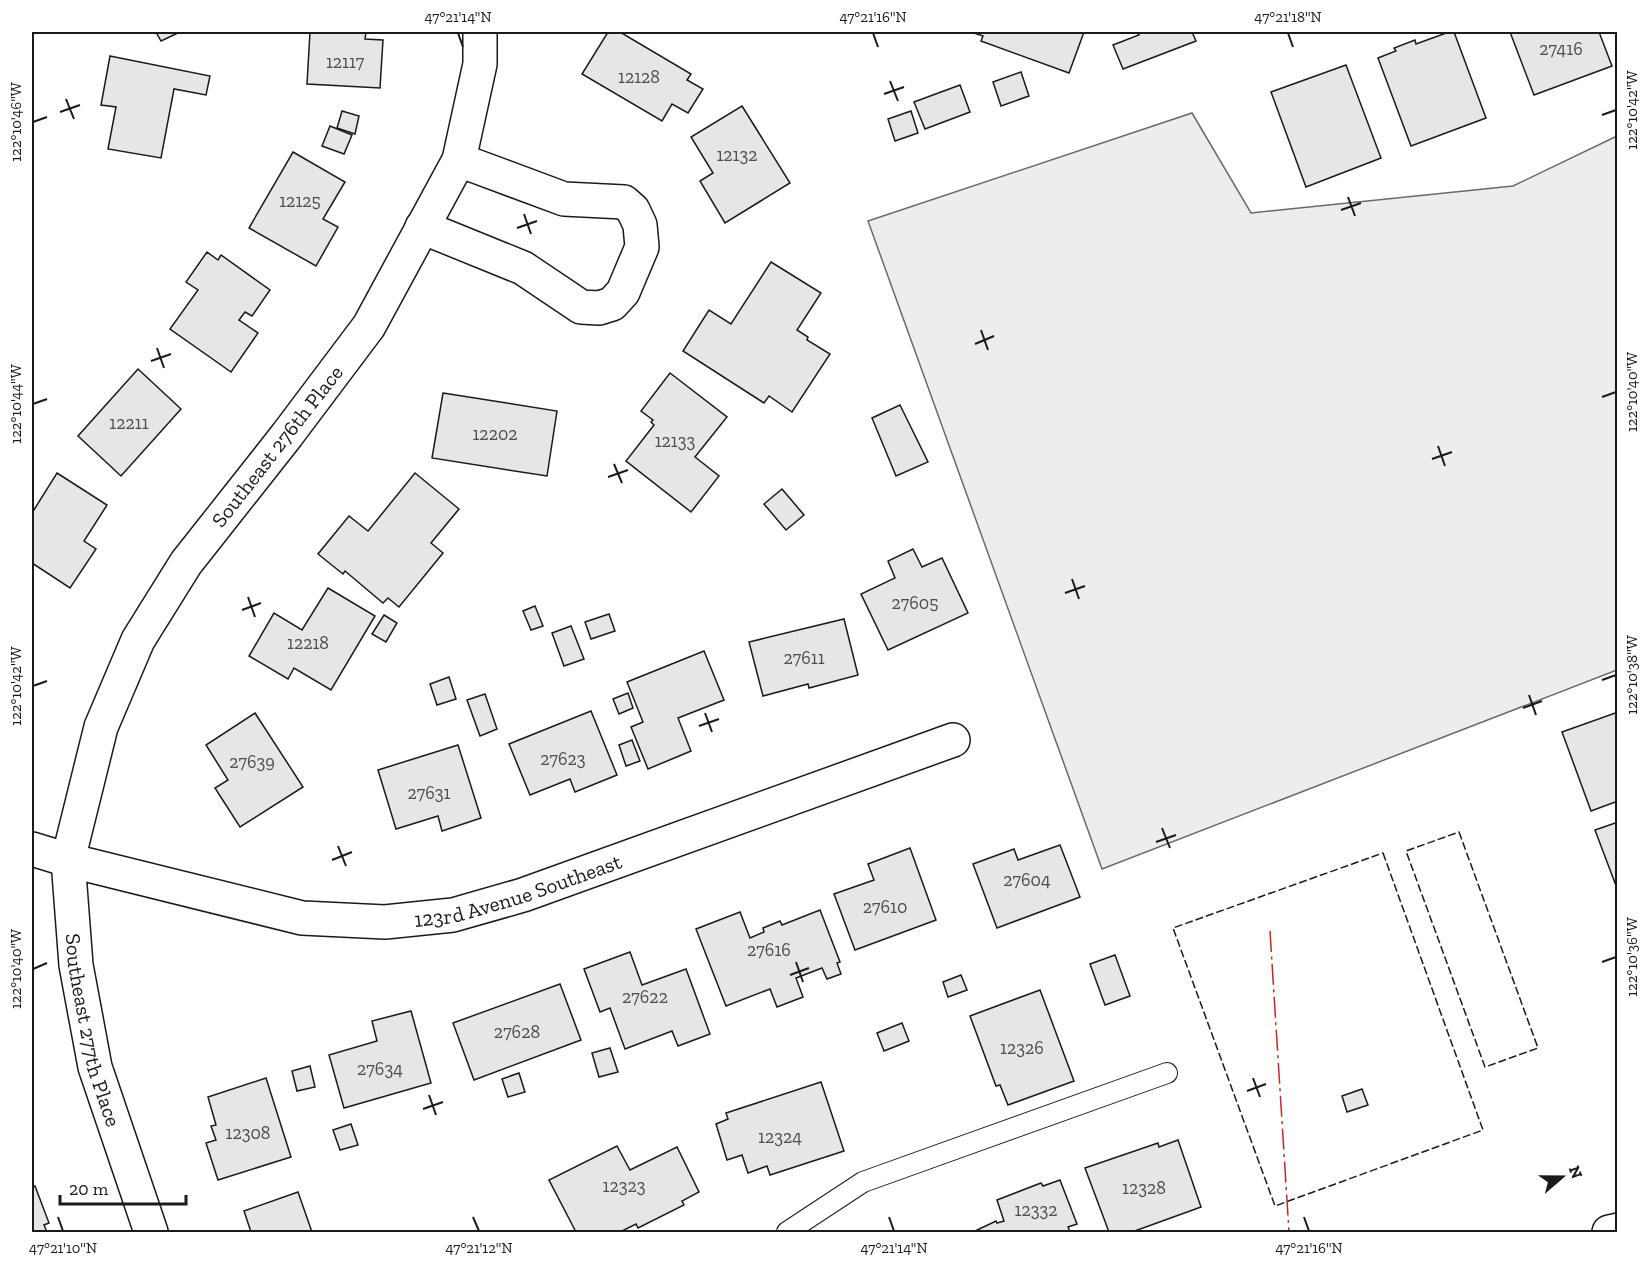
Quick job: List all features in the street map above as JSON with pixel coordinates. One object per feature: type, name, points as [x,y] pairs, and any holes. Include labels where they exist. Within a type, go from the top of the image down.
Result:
[{"type":"street","name":"Southeast 276th Place","points":[[68,860],[101,728],[138,640],[186,563],[369,326],[459,160],[480,64],[480,32]]},
{"type":"street","points":[[422,227],[523,267],[581,307],[599,308],[612,304],[623,292],[642,247],[640,225],[629,206],[624,202],[564,199],[459,160]]},
{"type":"street","name":"123rd Avenue Southeast","points":[[68,860],[302,918],[386,922],[453,915],[523,895],[953,740]]},
{"type":"street","points":[[32,849],[68,860]]},
{"type":"street","name":"Southeast 277th Place","points":[[68,860],[76,964],[95,1067],[151,1233]]},
{"type":"street","points":[[1609,1233],[1617,1230]]},
{"type":"lane","points":[[787,1233],[863,1182],[1167,1073]]},
{"type":"shaded area","points":[[1192,113],[1251,213],[1513,186],[1617,136],[1617,670],[1102,869],[868,221]]},
{"type":"building","points":[[156,32],[180,32],[161,41]]},
{"type":"building","points":[[310,32],[366,32],[365,39],[383,40],[380,88],[307,84]]},
{"type":"building","points":[[608,32],[620,32],[691,74],[687,80],[703,89],[688,113],[672,104],[662,121],[582,74]]},
{"type":"building","points":[[971,32],[1084,32],[1069,73],[981,41],[983,36]]},
{"type":"building","points":[[1137,32],[1192,32],[1196,41],[1123,69],[1113,45],[1139,35]]},
{"type":"building","points":[[1454,32],[1486,118],[1411,146],[1378,58],[1396,51],[1394,48],[1415,40],[1416,44]]},
{"type":"building","points":[[1510,32],[1599,32],[1612,66],[1534,95]]},
{"type":"building","points":[[110,56],[210,76],[206,95],[174,89],[161,158],[108,149],[116,107],[101,105]]},
{"type":"building","points":[[1346,65],[1381,158],[1306,187],[1271,92]]},
{"type":"building","points":[[1021,72],[1029,96],[1001,106],[993,82]]},
{"type":"building","points":[[960,85],[970,112],[925,129],[914,102]]},
{"type":"building","points":[[742,106],[790,183],[725,223],[700,181],[713,173],[691,137]]},
{"type":"building","points":[[342,111],[359,116],[355,134],[337,128]]},
{"type":"building","points":[[911,111],[918,133],[895,141],[888,119]]},
{"type":"building","points":[[330,126],[352,135],[344,154],[322,146]]},
{"type":"building","points":[[293,152],[345,182],[323,219],[338,227],[316,266],[249,228]]},
{"type":"building","points":[[207,252],[218,260],[221,255],[270,290],[252,316],[245,312],[239,320],[258,333],[231,372],[170,329],[198,290],[186,282]]},
{"type":"building","points":[[771,262],[821,293],[797,330],[808,337],[807,340],[830,354],[792,412],[769,396],[764,403],[683,351],[709,310],[731,324]]},
{"type":"building","points":[[138,369],[181,409],[121,476],[78,436]]},
{"type":"building","points":[[670,373],[727,417],[695,457],[719,476],[691,512],[626,461],[654,425],[651,422],[653,420],[641,411]]},
{"type":"building","points":[[443,393],[557,411],[547,476],[432,458]]},
{"type":"building","points":[[900,405],[928,462],[896,476],[872,418]]},
{"type":"building","points":[[57,473],[107,505],[84,541],[96,549],[70,588],[32,563],[32,513]]},
{"type":"building","points":[[415,473],[459,509],[431,543],[443,553],[399,607],[388,598],[383,603],[345,571],[343,574],[318,554],[349,516],[368,531]]},
{"type":"building","points":[[782,489],[804,515],[786,530],[764,504]]},
{"type":"building","points":[[913,549],[922,567],[942,558],[968,613],[888,650],[861,594],[895,578],[888,561]]},
{"type":"building","points":[[328,588],[375,616],[331,690],[294,668],[288,679],[249,656],[274,613],[302,630]]},
{"type":"building","points":[[535,606],[543,626],[531,630],[523,611]]},
{"type":"building","points":[[609,614],[615,631],[591,639],[585,622]]},
{"type":"building","points":[[384,615],[397,623],[386,642],[372,634]]},
{"type":"building","points":[[844,619],[858,675],[809,688],[808,684],[763,696],[749,642]]},
{"type":"building","points":[[571,626],[584,659],[564,666],[552,633]]},
{"type":"building","points":[[704,651],[724,700],[678,718],[691,751],[648,769],[631,727],[643,722],[627,682]]},
{"type":"building","points":[[449,677],[456,699],[437,705],[430,684]]},
{"type":"building","points":[[628,693],[633,708],[619,714],[613,699]]},
{"type":"building","points":[[485,694],[497,729],[480,736],[467,700]]},
{"type":"building","points":[[591,711],[617,775],[575,792],[570,779],[530,795],[509,744]]},
{"type":"building","points":[[1618,712],[1618,801],[1591,811],[1562,732]]},
{"type":"building","points":[[255,713],[303,787],[240,827],[215,788],[228,780],[206,745]]},
{"type":"building","points":[[632,740],[640,761],[626,766],[619,745]]},
{"type":"building","points":[[458,745],[481,818],[442,831],[438,816],[396,829],[378,770]]},
{"type":"building","points":[[1618,822],[1618,891],[1595,830]]},
{"type":"building","points":[[1060,845],[1080,897],[997,928],[973,864],[1014,849],[1018,860]]},
{"type":"building","points":[[910,848],[936,920],[855,950],[834,894],[874,880],[868,864]]},
{"type":"building","points":[[820,910],[840,962],[837,963],[841,974],[827,979],[822,968],[796,978],[803,997],[777,1007],[770,989],[726,1006],[696,929],[740,912],[750,938],[764,932],[763,928],[780,921],[782,925]]},
{"type":"building","points":[[630,952],[642,985],[686,969],[710,1034],[678,1046],[672,1031],[625,1049],[610,1008],[600,1012],[584,969]]},
{"type":"building","points":[[1115,955],[1130,996],[1105,1005],[1090,964]]},
{"type":"building","points":[[961,975],[967,990],[948,997],[943,982]]},
{"type":"building","points":[[560,984],[581,1040],[474,1080],[453,1023]]},
{"type":"building","points":[[1040,990],[1074,1081],[1008,1105],[1000,1085],[996,1086],[970,1016]]},
{"type":"building","points":[[411,1011],[431,1083],[344,1108],[329,1055],[377,1041],[372,1021]]},
{"type":"building","points":[[902,1023],[909,1041],[884,1051],[877,1033]]},
{"type":"building","points":[[610,1048],[618,1072],[599,1077],[592,1053]]},
{"type":"building","points":[[310,1066],[315,1087],[297,1091],[292,1071]]},
{"type":"building","points":[[519,1073],[525,1092],[508,1097],[502,1079]]},
{"type":"building","points":[[266,1078],[291,1157],[218,1180],[206,1143],[216,1140],[211,1126],[216,1125],[208,1097]]},
{"type":"building","points":[[821,1082],[844,1151],[770,1175],[767,1166],[748,1173],[742,1155],[727,1160],[716,1124],[728,1119],[726,1113]]},
{"type":"building","points":[[1362,1089],[1368,1105],[1347,1112],[1342,1096]]},
{"type":"building","points":[[351,1124],[358,1145],[340,1150],[333,1130]]},
{"type":"building","points":[[1178,1140],[1201,1207],[1132,1232],[1109,1232],[1085,1168],[1158,1143],[1159,1147]]},
{"type":"building","points":[[617,1146],[630,1170],[677,1147],[699,1192],[682,1201],[684,1205],[638,1228],[636,1224],[620,1232],[576,1232],[549,1180]]},
{"type":"building","points":[[1060,1180],[1077,1224],[1068,1227],[1070,1232],[973,1232],[996,1221],[997,1223],[1004,1221],[997,1200],[1041,1183],[1043,1186]]},
{"type":"building","points":[[35,1186],[49,1223],[44,1225],[47,1232],[32,1232],[32,1188]]},
{"type":"building","points":[[298,1192],[312,1232],[251,1232],[244,1211]]},
{"type":"fence","points":[[1459,832],[1538,1048],[1485,1067],[1406,851],[1459,832]]},
{"type":"fence","points":[[1383,853],[1483,1130],[1275,1206],[1173,928],[1383,853]]},
{"type":"power","points":[[1270,931],[1289,1232]]}]
